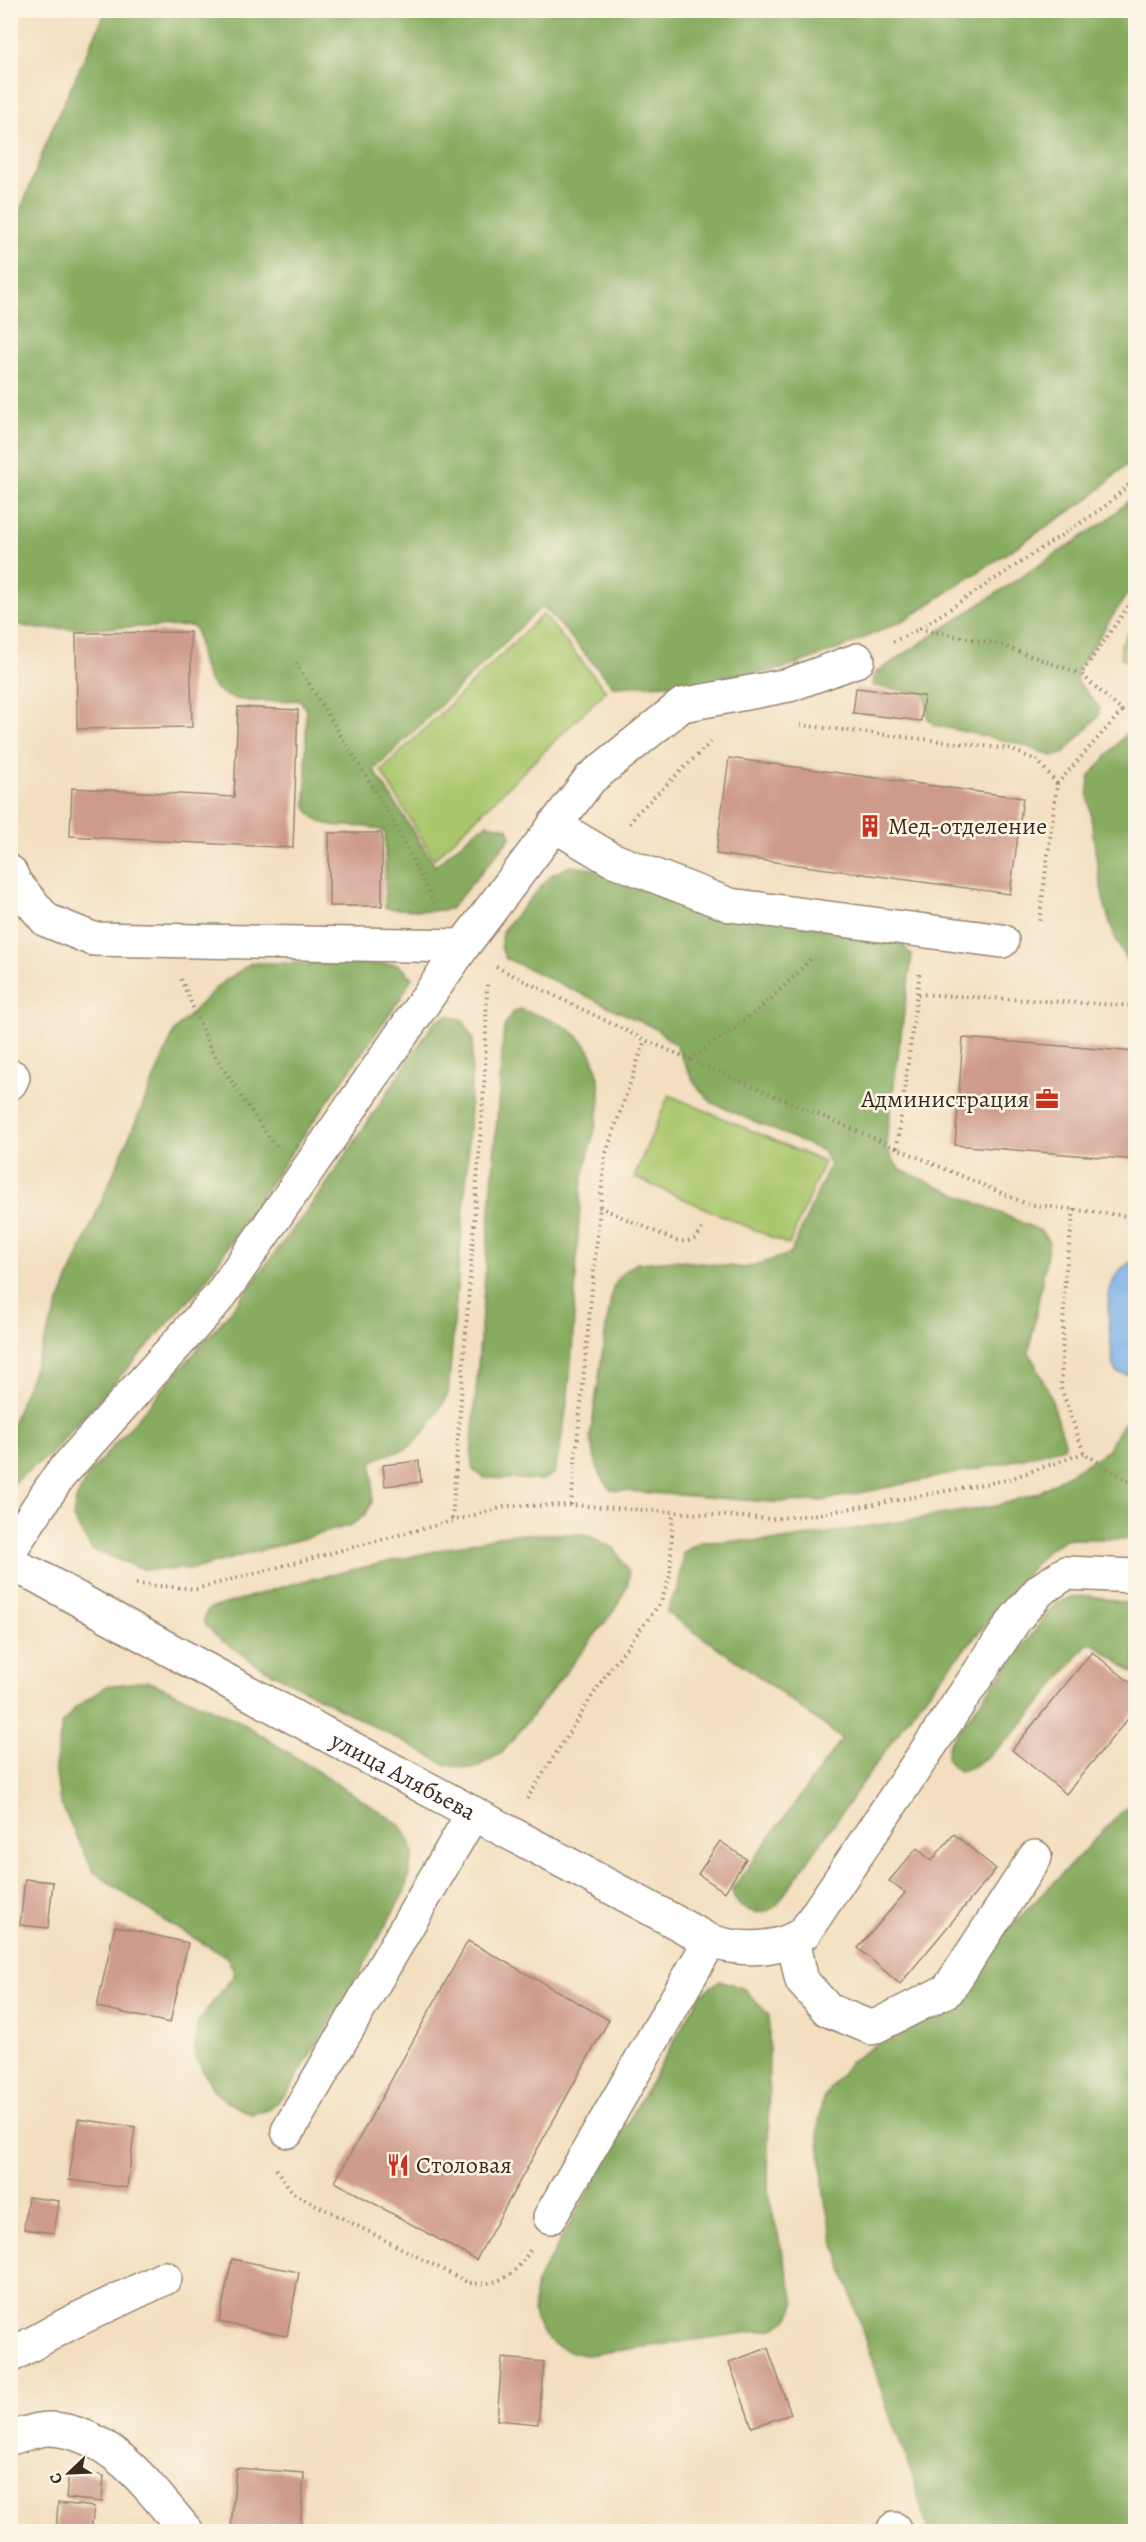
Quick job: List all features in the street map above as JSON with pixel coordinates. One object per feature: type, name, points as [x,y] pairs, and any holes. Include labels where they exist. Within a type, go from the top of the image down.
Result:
[{"type":"street","points":[[10,1550],[59,1476],[220,1296],[304,1175],[475,954],[554,825],[590,779],[682,705],[789,685],[858,660]]},
{"type":"street","points":[[554,825],[611,859],[730,906],[1002,941]]},
{"type":"street","points":[[10,872],[15,883],[46,920],[93,939],[475,954]]},
{"type":"street","name":"улица Алябьева","points":[[10,1564],[37,1576],[198,1667],[508,1830],[710,1941],[746,1948],[798,1936]]},
{"type":"street","points":[[1035,1857],[948,1990],[872,2028],[828,2010],[802,1981],[798,1936],[1016,1618],[1040,1590],[1066,1573],[1136,1576]]},
{"type":"street","points":[[288,2131],[473,1813]]},
{"type":"street","points":[[550,2217],[710,1941]]},
{"type":"street","points":[[10,2356],[70,2323],[165,2278]]},
{"type":"street","points":[[10,2438],[50,2429],[98,2441],[133,2469],[188,2532]]},
{"type":"path","points":[[858,660],[919,629],[1103,508],[1136,478]]},
{"type":"path","points":[[1081,674],[1136,595]]},
{"type":"path","points":[[919,629],[998,644],[1081,674],[1122,711]]},
{"type":"path","points":[[1002,941],[1020,938],[1038,924],[1057,784],[1122,711],[1136,706]]},
{"type":"path","points":[[792,724],[1010,749],[1038,761],[1057,784]]},
{"type":"path","points":[[611,859],[636,814],[719,734]]},
{"type":"path","points":[[689,1059],[735,1030],[780,993],[815,953],[835,919]]},
{"type":"path","points":[[897,1148],[918,994],[923,931]]},
{"type":"path","points":[[175,942],[182,980],[211,1050],[267,1135],[304,1175]]},
{"type":"path","points":[[475,954],[645,1040],[1027,1204],[1136,1217]]},
{"type":"path","points":[[918,994],[1136,1006]]},
{"type":"path","points":[[571,1505],[605,1156],[645,1040]]},
{"type":"path","points":[[599,1208],[677,1241],[691,1242],[699,1236],[704,1225]]},
{"type":"path","points":[[1074,1209],[1065,1278],[1061,1389],[1084,1453],[1136,1486]]},
{"type":"path","points":[[452,1519],[469,1309]]},
{"type":"path","points":[[128,1584],[196,1589],[507,1506],[571,1505],[772,1519],[820,1514],[1006,1480],[1084,1453]]},
{"type":"path","points":[[508,1830],[605,1676],[661,1602],[670,1576],[674,1512]]},
{"type":"path","points":[[288,2131],[277,2151],[275,2168],[279,2178],[293,2193],[469,2283],[500,2282],[521,2264],[550,2217]]},
{"type":"green space","points":[[106,11],[1135,11],[1135,457],[1090,498],[908,618],[844,647],[782,669],[702,683],[613,686],[546,609],[540,608],[374,770],[435,866],[475,831],[487,824],[508,828],[511,837],[450,909],[430,911],[385,908],[385,832],[375,828],[332,825],[322,822],[313,817],[306,807],[306,709],[300,700],[246,701],[221,693],[205,672],[196,630],[192,626],[38,629],[16,624],[11,618],[10,238],[51,131]]},
{"type":"green space","points":[[1135,495],[1135,582],[1076,672],[1077,681],[1100,708],[1098,717],[1063,754],[1052,756],[1017,743],[934,725],[928,718],[925,694],[873,686],[874,674],[1106,521]]},
{"type":"green space","points":[[543,614],[606,691],[434,859],[381,771]]},
{"type":"green space","points":[[1135,620],[1136,669],[1121,657],[1121,645]]},
{"type":"green space","points":[[1135,723],[1135,972],[1113,932],[1106,910],[1097,864],[1088,794],[1089,777]]},
{"type":"green space","points":[[570,866],[607,871],[896,936],[912,956],[887,1133],[887,1150],[899,1169],[1041,1231],[1049,1242],[1029,1352],[1049,1392],[1065,1442],[1064,1447],[1000,1464],[821,1501],[771,1502],[611,1490],[599,1473],[590,1438],[613,1288],[621,1274],[637,1263],[675,1260],[745,1268],[790,1254],[830,1165],[823,1151],[712,1103],[695,1084],[675,1044],[654,1028],[505,958],[501,947],[502,931],[551,875]]},
{"type":"green space","points":[[251,963],[397,964],[412,977],[402,996],[270,1183],[202,1286],[49,1455],[11,1484],[11,1427],[72,1270],[175,1030],[219,985]]},
{"type":"green space","points":[[520,1009],[559,1023],[583,1041],[598,1073],[600,1092],[597,1122],[581,1192],[567,1405],[554,1474],[542,1480],[485,1478],[473,1470],[471,1457],[504,1027],[512,1013]]},
{"type":"green space","points":[[448,1015],[463,1020],[473,1039],[467,1171],[448,1394],[430,1424],[407,1448],[380,1457],[372,1463],[373,1491],[370,1506],[360,1519],[351,1525],[194,1569],[146,1570],[92,1550],[73,1518],[76,1500],[88,1475],[231,1311],[322,1191],[435,1021]]},
{"type":"green space","points":[[669,1095],[824,1162],[789,1245],[634,1177]]},
{"type":"green space","points":[[1135,1417],[1135,1539],[1065,1539],[1046,1551],[914,1710],[776,1906],[762,1912],[755,1912],[749,1911],[738,1903],[732,1889],[842,1739],[750,1670],[666,1612],[678,1588],[683,1553],[700,1542],[784,1540],[996,1506],[1038,1493],[1107,1451],[1122,1424]]},
{"type":"green space","points":[[510,1534],[585,1534],[614,1548],[629,1572],[628,1584],[616,1608],[502,1753],[473,1769],[447,1765],[256,1664],[217,1637],[204,1623],[204,1617],[209,1609],[299,1582]]},
{"type":"green space","points":[[1092,1596],[1135,1605],[1135,1674],[1094,1644],[1087,1644],[1028,1717],[993,1753],[975,1765],[959,1771],[955,1768],[948,1759],[949,1743],[1055,1604],[1071,1597]]},
{"type":"green space","points":[[148,1681],[241,1722],[399,1824],[410,1841],[413,1855],[405,1890],[357,1978],[287,2093],[268,2110],[251,2114],[227,2102],[214,2091],[195,2056],[197,2023],[235,1974],[227,1957],[165,1921],[94,1872],[60,1802],[55,1767],[62,1725],[75,1708],[107,1686]]},
{"type":"green space","points":[[1135,1798],[1135,2531],[928,2531],[908,2462],[889,2414],[836,2248],[825,2203],[818,2128],[823,2098],[850,2062],[938,2002]]},
{"type":"green space","points":[[720,1980],[744,1989],[769,2015],[768,2195],[795,2304],[789,2318],[773,2329],[586,2355],[559,2347],[549,2340],[537,2322],[534,2311],[536,2283],[701,1994]]},
{"type":"water","points":[[1135,1261],[1136,1375],[1117,1373],[1113,1365],[1108,1306],[1114,1278],[1122,1268]]},
{"type":"building","points":[[190,632],[192,727],[77,729],[76,633]]},
{"type":"building","points":[[856,688],[924,696],[921,721],[853,713]]},
{"type":"building","points":[[238,707],[298,710],[293,848],[70,836],[72,788],[234,797]]},
{"type":"building","name":"Мед-отделение","points":[[729,758],[1023,798],[1010,894],[716,854]]},
{"type":"building","points":[[329,833],[382,833],[382,906],[329,906]]},
{"type":"building","name":"Администрация","points":[[963,1038],[1136,1052],[1136,1160],[955,1145]]},
{"type":"building","points":[[419,1461],[421,1482],[385,1486],[383,1465]]},
{"type":"building","points":[[1092,1652],[1136,1687],[1136,1709],[1066,1794],[1012,1750]]},
{"type":"building","points":[[954,1834],[996,1869],[900,1984],[858,1948],[905,1893],[889,1881],[917,1848],[931,1861]]},
{"type":"building","points":[[720,1841],[746,1859],[725,1892],[698,1874]]},
{"type":"building","points":[[25,1879],[53,1882],[48,1928],[20,1925]]},
{"type":"building","points":[[115,1926],[188,1943],[170,2023],[97,2007]]},
{"type":"building","points":[[468,1941],[609,2020],[476,2260],[335,2182]]},
{"type":"building","points":[[78,2119],[135,2127],[127,2188],[69,2180]]},
{"type":"building","points":[[28,2197],[59,2201],[54,2233],[24,2229]]},
{"type":"building","points":[[232,2259],[299,2272],[287,2336],[219,2322]]},
{"type":"building","points":[[768,2348],[791,2414],[752,2427],[729,2362]]},
{"type":"building","points":[[502,2358],[544,2362],[538,2424],[497,2420]]},
{"type":"building","points":[[236,2468],[304,2473],[300,2532],[231,2528]]},
{"type":"building","points":[[69,2472],[104,2476],[102,2502],[66,2498]]},
{"type":"building","points":[[58,2503],[94,2507],[91,2532],[56,2532]]},
{"type":"place","name":"Мед-отделение","points":[[870,826]]},
{"type":"place","name":"Администрация","points":[[1047,1099]]},
{"type":"place","name":"Столовая","points":[[398,2165]]}]
